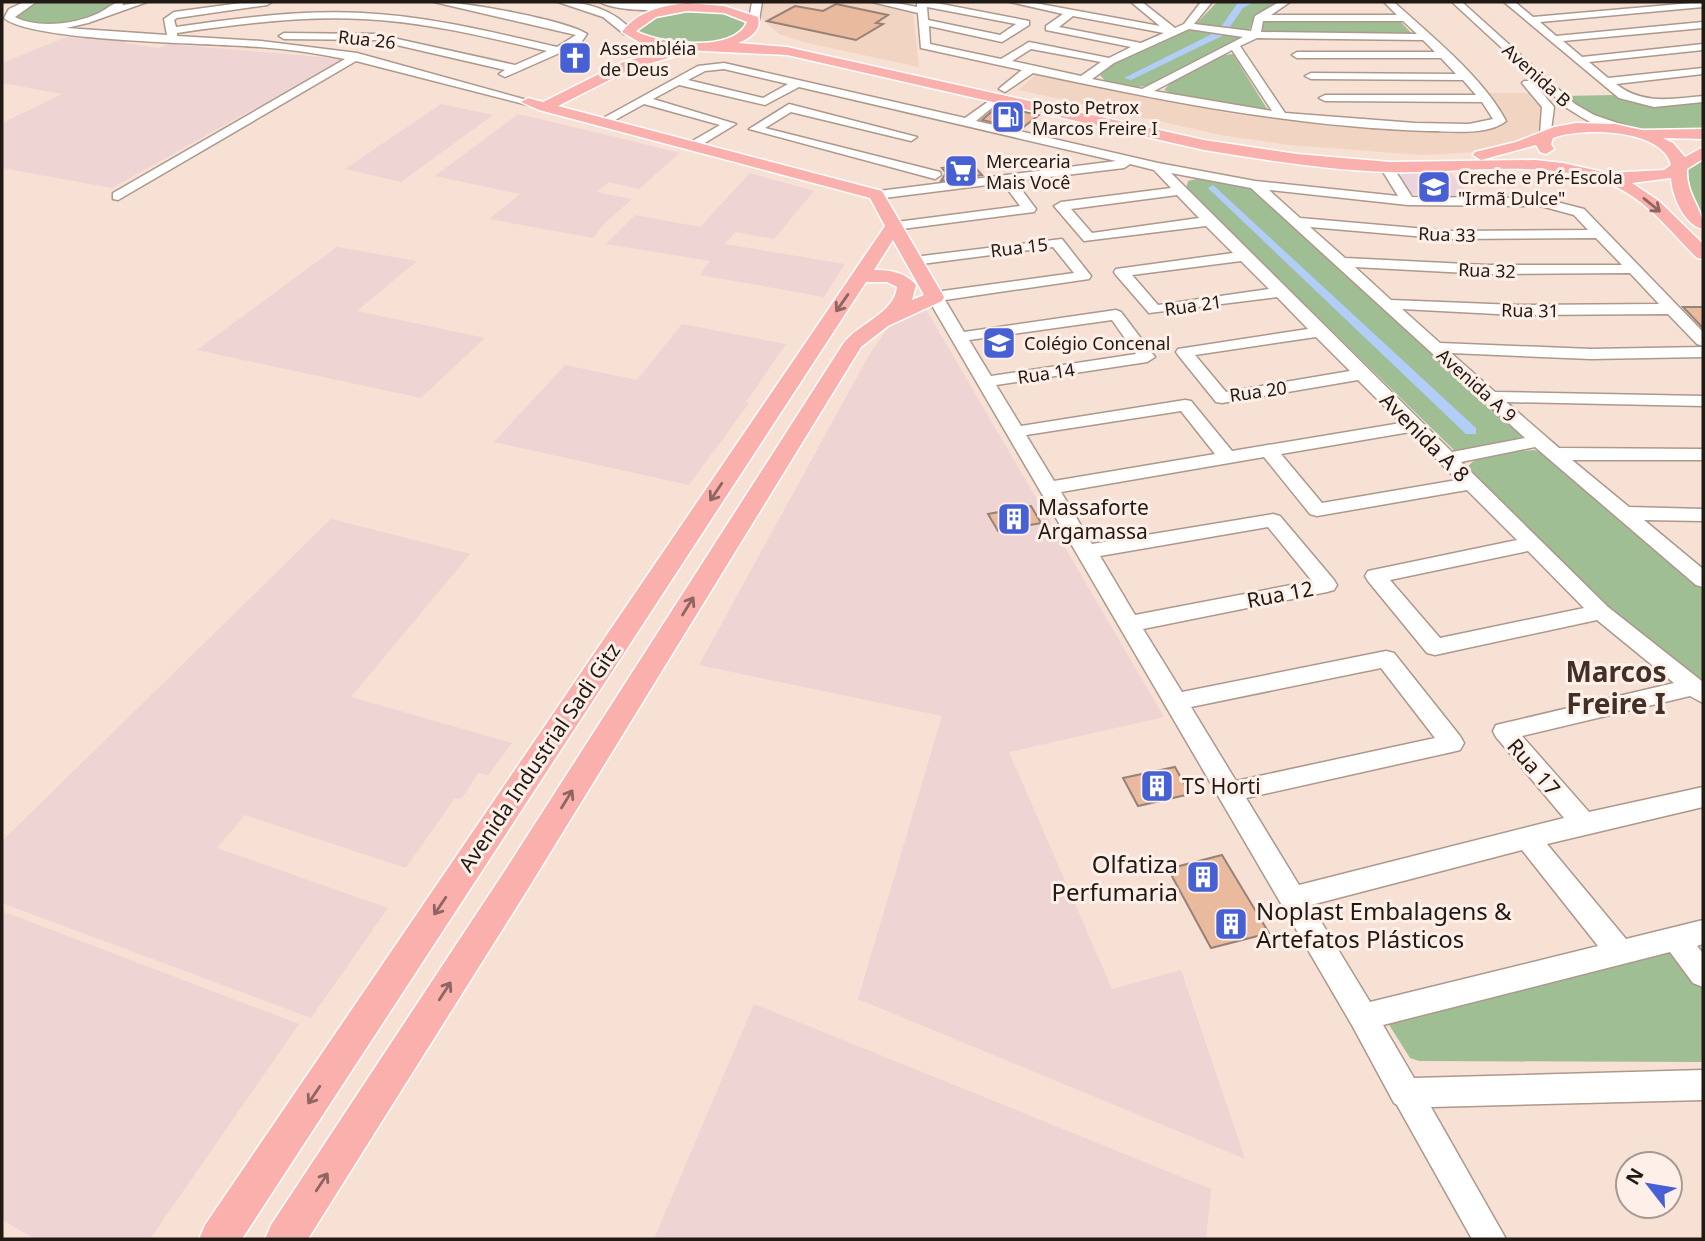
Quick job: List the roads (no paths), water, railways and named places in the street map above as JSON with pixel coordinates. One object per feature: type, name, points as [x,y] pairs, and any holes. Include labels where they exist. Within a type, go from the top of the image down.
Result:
[{"type":"main road","points":[[528,102],[620,50],[637,19],[646,14],[687,5],[729,8],[796,43],[1204,145],[1301,160],[1386,167],[1544,167],[1620,178],[1656,177],[1703,152]]},
{"type":"main road","points":[[544,107],[628,65],[741,37],[750,30],[765,27]]},
{"type":"main road","points":[[628,32],[654,44],[787,51],[1220,137],[1355,153],[1435,158],[1489,154],[1521,146],[1568,127],[1677,135],[1703,134]]},
{"type":"main road","points":[[528,102],[876,195],[935,297]]},
{"type":"main road","points":[[1628,131],[1669,149],[1680,166],[1679,180],[1684,200],[1703,224]]},
{"type":"main road","points":[[1545,135],[1543,144],[1548,152],[1559,160],[1634,191],[1657,208],[1703,254]]},
{"type":"main road","name":"Avenida Industrial Sadi Gitz","points":[[219,1239],[894,226]]},
{"type":"main road","points":[[866,268],[890,257],[913,260]]},
{"type":"main road","name":"Avenida Industrial Sadi Gitz","points":[[866,268],[891,276],[907,285],[906,295],[889,315]]},
{"type":"main road","name":"Avenida Industrial Sadi Gitz","points":[[285,1239],[521,872],[853,344],[862,333],[889,315],[935,297]]},
{"type":"street","points":[[117,36],[99,28],[99,24],[119,2]]},
{"type":"street","points":[[18,27],[73,23],[142,2]]},
{"type":"street","points":[[173,35],[169,19],[179,13],[267,2]]},
{"type":"street","points":[[343,16],[356,2]]},
{"type":"street","points":[[439,2],[501,13],[582,34],[576,42],[475,88]]},
{"type":"street","points":[[566,2],[604,13],[614,18],[628,32]]},
{"type":"street","points":[[605,2],[687,5],[704,2]]},
{"type":"street","points":[[757,2],[765,27]]},
{"type":"street","points":[[877,2],[922,5],[1025,23],[1002,39],[924,22]]},
{"type":"street","points":[[1015,2],[1044,4],[1071,13],[1175,32]]},
{"type":"street","points":[[1084,2],[1105,19]]},
{"type":"street","points":[[1136,2],[1175,32]]},
{"type":"street","points":[[1145,93],[1187,68],[1255,35],[1259,18],[1285,2]]},
{"type":"street","points":[[922,5],[925,46],[1145,93],[1281,117],[1344,124],[1435,127],[1481,125],[1500,121],[1497,112],[1444,55],[1389,2]]},
{"type":"street","points":[[1443,2],[1542,99],[1549,114],[1545,135]]},
{"type":"street","name":"Avenida B","points":[[1457,2],[1571,106],[1590,118],[1628,131]]},
{"type":"street","points":[[1509,2],[1516,2]]},
{"type":"street","points":[[1509,2],[1623,96],[1644,102],[1674,103],[1703,99]]},
{"type":"street","points":[[25,4],[9,15],[18,27],[135,38],[173,35],[268,19],[343,16],[405,19],[557,50]]},
{"type":"street","points":[[2,12],[25,4]]},
{"type":"street","points":[[1188,26],[1199,4]]},
{"type":"street","points":[[1532,20],[1703,4]]},
{"type":"street","points":[[1071,13],[1050,28],[1145,47]]},
{"type":"street","points":[[1259,18],[1405,18]]},
{"type":"street","points":[[376,37],[405,19]]},
{"type":"street","points":[[1556,39],[1703,24]]},
{"type":"street","points":[[1084,79],[1110,61],[1188,26],[1255,35],[1425,37]]},
{"type":"street","points":[[173,35],[215,42],[295,47],[357,56],[528,102]]},
{"type":"street","name":"Rua 26","points":[[215,42],[291,35],[376,37],[516,69]]},
{"type":"street","points":[[1280,36],[1297,55],[1344,124]]},
{"type":"street","points":[[1004,62],[1029,45],[1110,61]]},
{"type":"street","points":[[384,63],[423,46]]},
{"type":"street","points":[[1235,46],[1281,117]]},
{"type":"street","points":[[1580,60],[1703,47]]},
{"type":"street","points":[[1297,55],[1444,55]]},
{"type":"street","points":[[118,196],[357,56]]},
{"type":"street","points":[[602,122],[705,67],[724,66],[1158,167],[1255,185],[1408,201],[1550,204],[1579,212],[1703,341]]},
{"type":"street","points":[[968,122],[1032,68]]},
{"type":"street","points":[[1606,82],[1703,71]]},
{"type":"street","points":[[1311,76],[1464,77]]},
{"type":"street","points":[[677,81],[765,102],[798,83]]},
{"type":"street","points":[[1325,98],[1483,99]]},
{"type":"street","points":[[643,100],[730,124],[694,146]]},
{"type":"street","points":[[885,103],[938,180]]},
{"type":"street","points":[[917,147],[789,108],[755,129],[938,180]]},
{"type":"street","points":[[897,117],[926,113]]},
{"type":"street","points":[[876,195],[938,180],[1007,179],[1137,162]]},
{"type":"street","name":"Avenida A 8","points":[[1158,167],[1601,612],[1698,690]]},
{"type":"street","points":[[1386,167],[1408,201]]},
{"type":"street","points":[[894,226],[1030,209],[1007,179]]},
{"type":"street","name":"Avenida A 9","points":[[1255,185],[1539,441],[1703,580]]},
{"type":"street","points":[[1089,238],[1061,206],[1179,191]]},
{"type":"street","points":[[1056,242],[1209,221]]},
{"type":"street","name":"Rua 33","points":[[1296,222],[1450,235],[1599,234]]},
{"type":"street","name":"Rua 15","points":[[913,260],[1056,242],[1102,274]]},
{"type":"street","name":"Rua 21","points":[[1102,274],[1244,256]]},
{"type":"street","name":"Rua 32","points":[[1340,262],[1482,271],[1633,269]]},
{"type":"street","name":"Rua 21","points":[[1102,274],[1154,310],[1281,292]]},
{"type":"street","name":"Rua 15","points":[[935,297],[1102,274]]},
{"type":"street","points":[[935,297],[1363,1017],[1404,1093],[1490,1239]]},
{"type":"street","name":"Rua 31","points":[[1388,304],[1516,310],[1673,309]]},
{"type":"street","name":"Rua 14","points":[[959,337],[1116,315],[1147,357],[985,382]]},
{"type":"street","name":"Rua 20","points":[[1321,332],[1184,352],[1222,398],[1363,374]]},
{"type":"street","points":[[1436,348],[1591,354],[1703,352]]},
{"type":"street","points":[[1493,397],[1703,401]]},
{"type":"street","points":[[1015,432],[1185,405],[1228,458]]},
{"type":"street","points":[[1048,488],[1415,426]]},
{"type":"street","points":[[1447,458],[1539,441]]},
{"type":"street","points":[[1269,451],[1317,510],[1471,483]]},
{"type":"street","points":[[1555,454],[1703,454]]},
{"type":"street","points":[[1624,513],[1703,515]]},
{"type":"street","name":"Rua 12","points":[[1085,552],[1273,520],[1328,585],[1128,624]]},
{"type":"street","points":[[1531,544],[1375,576],[1435,647],[1601,612]]},
{"type":"street","points":[[1175,702],[1386,659],[1452,743],[1229,792]]},
{"type":"street","name":"Rua 17","points":[[1584,824],[1504,732],[1698,690]]},
{"type":"street","points":[[1292,898],[1527,838],[1703,797]]},
{"type":"street","points":[[1527,838],[1620,952]]},
{"type":"street","points":[[1363,1017],[1703,932]]},
{"type":"street","points":[[1676,939],[1703,974]]},
{"type":"street","points":[[1404,1093],[1703,1085]]},
{"type":"waterway","points":[[1128,78],[1221,33],[1240,6],[1250,2]]},
{"type":"waterway","points":[[1213,188],[1471,431]]},
{"type":"place","name":"Assembléia de Deus","points":[[575,58]]},
{"type":"place","name":"Posto Petrox Marcos Freire I","points":[[1008,117]]},
{"type":"place","name":"Mercearia Mais Você","points":[[961,171]]},
{"type":"place","name":"Creche e Pré-Escola \"Irmã Dulce\"","points":[[1434,187]]},
{"type":"place","name":"Colégio Concenal","points":[[999,343]]},
{"type":"place","name":"Massaforte Argamassa","points":[[1014,519]]},
{"type":"place","name":"TS Horti","points":[[1157,786]]},
{"type":"place","name":"Olfatiza Perfumaria","points":[[1203,877]]},
{"type":"place","name":"Noplast Embalagens & Artefatos Plásticos","points":[[1231,924]]},
{"type":"district","name":"Marcos Freire I","points":[[1616,687]]}]
